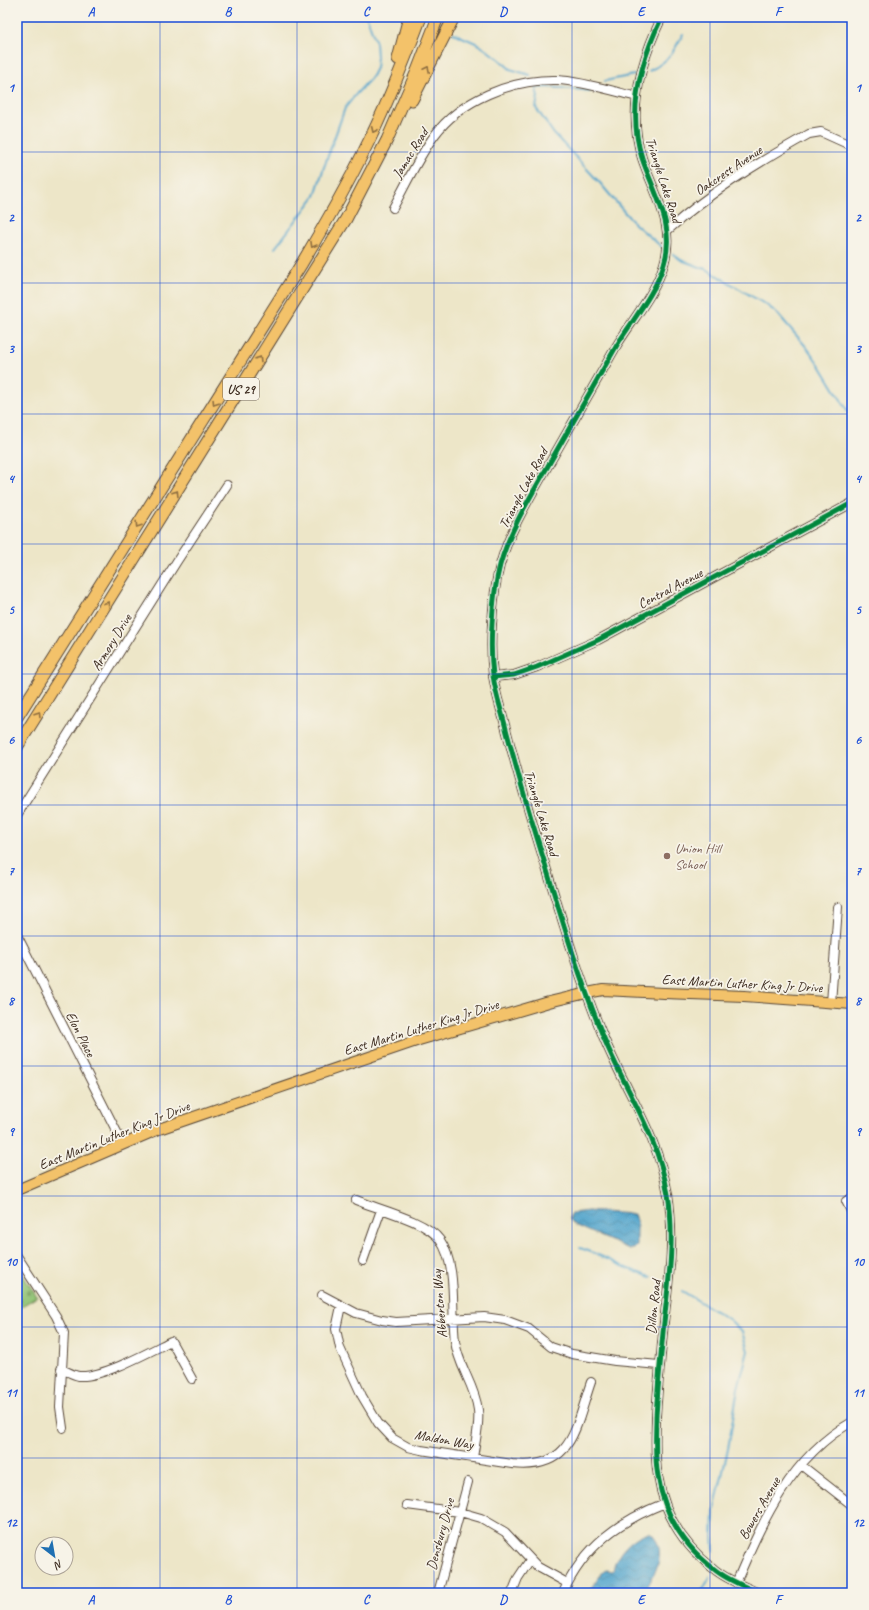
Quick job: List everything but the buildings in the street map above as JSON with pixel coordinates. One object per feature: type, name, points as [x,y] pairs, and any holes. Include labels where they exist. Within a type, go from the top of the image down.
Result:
[{"type":"highway","points":[[385,106],[410,17]]},
{"type":"highway","name":"US 29","points":[[17,717],[302,263],[340,199],[385,106],[421,17]]},
{"type":"highway","name":"US 29","points":[[17,747],[332,243],[387,140],[417,71],[438,17]]},
{"type":"highway","points":[[387,140],[403,118],[454,17]]},
{"type":"main road","name":"East Martin Luther King Jr Drive","points":[[17,1190],[159,1129],[419,1040],[549,1002],[587,993],[603,990],[664,992],[852,1004]]},
{"type":"street","name":"Triangle Lake Road","points":[[587,993],[520,782],[493,677],[492,628],[494,597],[500,563],[517,522],[620,341],[651,293],[663,270],[668,252],[668,230],[659,200],[641,156],[637,137],[637,97],[642,69],[648,49],[662,17]]},
{"type":"street","name":"Jamac Road","points":[[393,208],[434,136],[448,121],[463,109],[498,90],[518,84],[558,80],[637,97]]},
{"type":"street","name":"Oakcrest Avenue","points":[[668,230],[728,183],[808,134],[821,132],[852,146]]},
{"type":"street","name":"Armory Drive","points":[[17,815],[177,561],[227,485]]},
{"type":"street","name":"Central Avenue","points":[[493,677],[514,675],[577,650],[852,502]]},
{"type":"street","points":[[831,1003],[838,907]]},
{"type":"street","name":"Elon Place","points":[[17,935],[123,1144]]},
{"type":"street","name":"Dillon Road","points":[[587,993],[603,1036],[654,1142],[667,1190],[671,1243],[659,1365],[655,1453],[658,1478],[665,1503],[675,1526],[685,1541],[698,1555],[717,1572],[736,1583],[759,1593]]},
{"type":"street","points":[[849,1199],[852,1213]]},
{"type":"street","name":"Abberton Way","points":[[356,1200],[426,1227],[440,1239],[444,1247],[449,1264],[455,1341],[462,1367],[474,1394],[478,1410],[478,1422],[473,1458]]},
{"type":"street","points":[[363,1261],[381,1210]]},
{"type":"street","points":[[17,1256],[64,1333],[60,1408],[63,1428]]},
{"type":"street","points":[[322,1295],[341,1306],[370,1317],[396,1322],[484,1317],[505,1320],[529,1329],[551,1347],[567,1352],[599,1358],[659,1365]]},
{"type":"street","name":"Maldon Way","points":[[341,1306],[336,1329],[340,1348],[362,1396],[383,1430],[392,1438],[408,1447],[524,1466],[542,1464],[555,1458],[571,1440],[591,1382]]},
{"type":"street","points":[[61,1369],[78,1376],[91,1375],[126,1363],[171,1341],[192,1379]]},
{"type":"street","name":"Bowers Avenue","points":[[736,1583],[775,1501],[817,1447],[852,1422]]},
{"type":"street","points":[[801,1466],[852,1505]]},
{"type":"street","name":"Densbury Drive","points":[[438,1593],[468,1482]]},
{"type":"street","points":[[563,1593],[567,1583],[584,1557],[606,1535],[642,1512],[665,1503]]},
{"type":"street","points":[[408,1505],[460,1512],[480,1518],[499,1528],[513,1539],[530,1560],[538,1567],[567,1583]]},
{"type":"street","points":[[512,1593],[518,1578],[530,1560]]},
{"type":"green space","points":[[17,1266],[37,1297],[17,1309]]},
{"type":"water","points":[[588,1211],[634,1214],[637,1223],[637,1246],[634,1249],[629,1249],[575,1225],[570,1220],[572,1213]]},
{"type":"water","points":[[649,1532],[656,1539],[659,1548],[659,1562],[644,1593],[587,1593],[603,1572],[606,1570],[613,1571],[621,1552],[631,1542]]},
{"type":"waterway","points":[[275,248],[315,196],[345,108],[371,78],[376,68],[376,43],[367,17]]},
{"type":"waterway","points":[[453,33],[478,44],[510,69],[530,75]]},
{"type":"waterway","points":[[649,71],[661,64],[670,56],[683,34]]},
{"type":"waterway","points":[[605,81],[634,75]]},
{"type":"waterway","points":[[535,86],[538,96],[536,108],[554,134],[600,183],[636,225],[662,247]]},
{"type":"waterway","points":[[537,88],[547,87],[593,91]]},
{"type":"waterway","points":[[673,254],[681,260],[708,270],[768,306],[778,314],[808,349],[821,367],[852,418]]},
{"type":"waterway","points":[[580,1248],[633,1271],[651,1277]]},
{"type":"waterway","points":[[682,1291],[730,1320],[742,1332],[748,1351],[738,1388],[728,1449],[714,1511],[714,1551]]},
{"type":"waterway","points":[[701,1593],[710,1577]]},
{"type":"cycle path","points":[[662,17],[654,33],[642,68],[638,86],[636,122],[642,158],[662,210],[665,223],[667,250],[664,264],[655,286],[617,345],[528,501],[509,539],[500,565],[496,587],[493,609],[491,650],[494,681],[517,769],[576,964],[603,1036],[649,1132],[663,1172],[668,1194],[671,1242],[656,1416],[656,1461],[661,1490],[670,1516],[693,1550],[703,1560],[724,1576],[759,1593]]},
{"type":"cycle path","points":[[493,677],[514,675],[537,667],[598,640],[852,503]]},
{"type":"place","name":"Union Hill School","points":[[667,856]]}]
